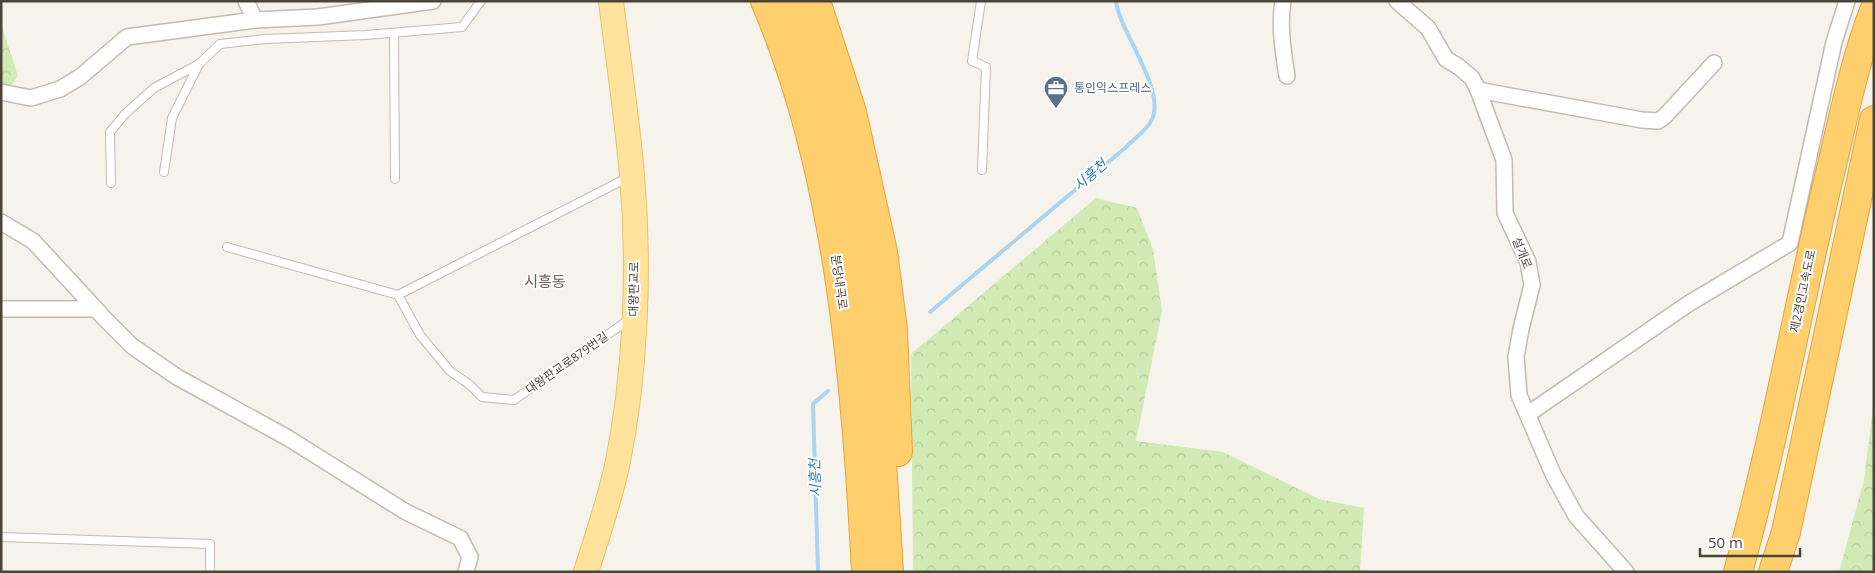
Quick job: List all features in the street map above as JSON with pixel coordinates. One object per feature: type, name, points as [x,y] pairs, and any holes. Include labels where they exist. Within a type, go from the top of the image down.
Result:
[{"type":"highway","name":"분당내곡로","points":[[765,1],[782,41],[819,169],[836,256],[881,569]]},
{"type":"highway","name":"분당내곡로","points":[[792,1],[808,38],[840,147],[859,238],[874,366],[881,569]]},
{"type":"highway","points":[[816,1],[852,112],[882,252],[892,309],[895,356],[898,515],[881,569]]},
{"type":"highway","name":"제2경인고속도로","points":[[1738,572],[1760,494],[1808,264],[1851,85],[1874,11]]},
{"type":"highway","points":[[1772,572],[1786,532],[1874,120]]},
{"type":"main road","name":"대왕판교로","points":[[586,572],[617,466],[628,394],[634,317],[635,245],[632,175],[611,1]]},
{"type":"street","points":[[246,1],[255,20]]},
{"type":"street","points":[[1,92],[31,98],[60,89],[80,77],[127,37],[255,20],[318,17],[433,1]]},
{"type":"street","points":[[1283,1],[1281,15],[1282,50],[1287,76]]},
{"type":"street","name":"설개로","points":[[1397,1],[1428,28],[1446,59],[1459,66],[1472,78],[1478,90],[1504,160],[1505,212],[1528,262],[1532,285],[1516,357],[1519,395],[1553,474],[1576,516],[1626,572]]},
{"type":"street","points":[[1528,414],[1688,304],[1790,243],[1834,42],[1847,1]]},
{"type":"street","points":[[1478,90],[1642,120],[1658,121],[1670,112],[1714,63]]},
{"type":"street","points":[[1,222],[33,241],[95,309],[132,346],[177,378],[288,438],[406,512],[460,538],[470,558],[466,572]]},
{"type":"street","points":[[1,309],[95,309]]},
{"type":"lane","points":[[111,183],[110,132],[124,114],[154,88],[199,64],[220,44],[265,39],[462,28],[481,1]]},
{"type":"lane","points":[[981,1],[972,61],[986,67],[982,170]]},
{"type":"lane","points":[[394,33],[395,179]]},
{"type":"lane","points":[[164,172],[172,118],[199,64]]},
{"type":"lane","points":[[227,248],[398,295],[632,175]]},
{"type":"lane","name":"대왕판교로879번길","points":[[398,295],[420,335],[450,371],[470,385],[482,397],[514,400],[634,317]]},
{"type":"lane","points":[[1,537],[210,544],[210,572]]},
{"type":"green space","points":[[1,24],[18,76],[1,99]]},
{"type":"green space","points":[[1096,198],[1137,208],[1153,249],[1162,311],[1136,441],[1223,452],[1319,499],[1364,508],[1360,572],[913,572],[911,354]]},
{"type":"green space","points":[[1874,400],[1874,572],[1839,572],[1864,480]]},
{"type":"waterway","name":"시흥천","points":[[930,312],[1125,148],[1150,123],[1154,111],[1154,96],[1142,63],[1125,29],[1116,1]]},
{"type":"waterway","name":"시흥천","points":[[818,572],[813,404],[828,391]]},
{"type":"place","name":"통인익스프레스","points":[[1056,109]]},
{"type":"district","name":"시흥동","points":[[545,282]]}]
